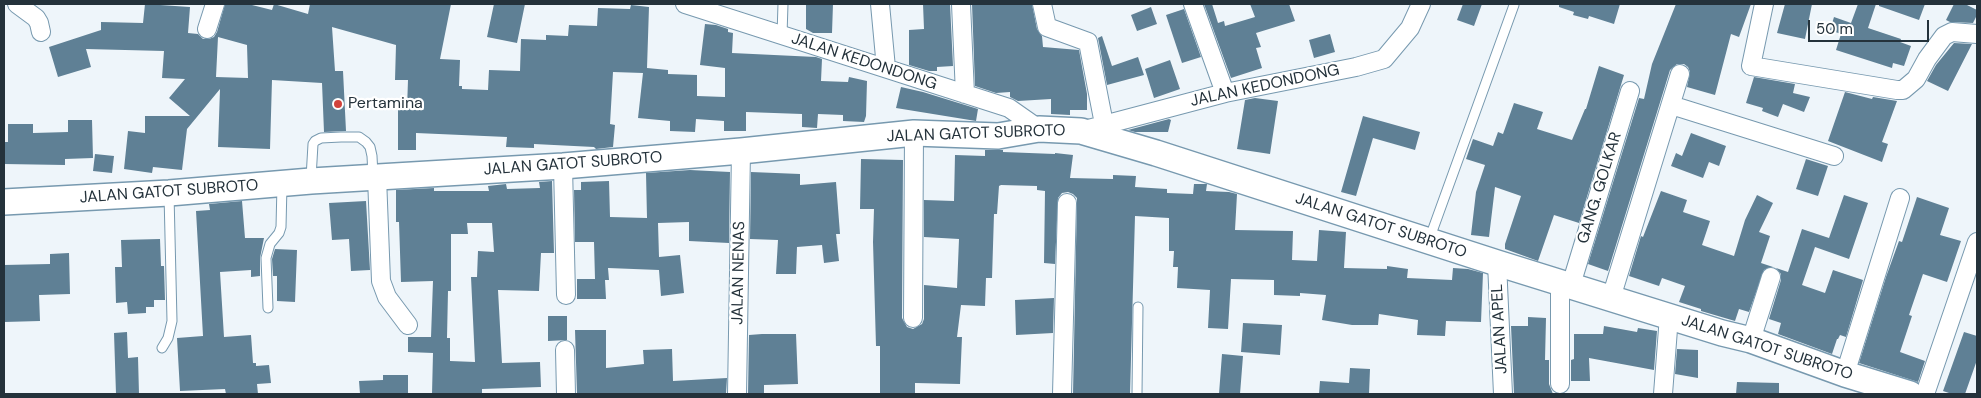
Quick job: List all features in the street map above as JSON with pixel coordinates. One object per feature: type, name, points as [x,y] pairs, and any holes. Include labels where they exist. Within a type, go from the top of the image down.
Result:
[{"type":"main road","name":"JALAN GATOT SUBROTO","points":[[4,202],[169,193],[311,181],[563,166],[741,151],[914,133],[998,136],[1039,129],[1093,128],[1156,153],[1497,263],[1751,340],[1845,374],[1910,394]]},
{"type":"street","points":[[17,4],[36,18],[41,32]]},
{"type":"street","points":[[208,29],[215,4]]},
{"type":"street","name":"JALAN KEDONDONG","points":[[685,4],[739,12],[782,35],[1009,108],[1039,129]]},
{"type":"street","points":[[880,4],[886,68]]},
{"type":"street","points":[[961,4],[965,94]]},
{"type":"street","points":[[1042,4],[1047,27],[1088,42],[1093,128]]},
{"type":"street","points":[[1192,4],[1225,93]]},
{"type":"street","name":"JALAN KEDONDONG","points":[[1093,128],[1225,93],[1384,60],[1410,28],[1421,4]]},
{"type":"street","points":[[1764,4],[1751,66],[1897,90],[1903,90],[1916,79],[1927,59],[1944,36],[1952,32],[1977,34]]},
{"type":"street","points":[[1611,298],[1680,74]]},
{"type":"street","name":"GANG. GOLKAR","points":[[1560,384],[1565,283],[1630,91]]},
{"type":"street","points":[[1671,105],[1834,156]]},
{"type":"street","points":[[913,318],[914,133]]},
{"type":"street","name":"JALAN NENAS","points":[[737,394],[741,151]]},
{"type":"street","points":[[563,166],[566,295]]},
{"type":"street","points":[[375,177],[380,281],[388,297],[408,325]]},
{"type":"street","points":[[1845,374],[1900,198]]},
{"type":"street","points":[[1062,394],[1067,203]]},
{"type":"street","points":[[1925,394],[1977,242]]},
{"type":"street","name":"JALAN APEL","points":[[1497,263],[1503,394]]},
{"type":"street","points":[[1751,340],[1771,277]]},
{"type":"street","points":[[1663,394],[1669,316]]},
{"type":"street","points":[[565,350],[566,394]]},
{"type":"lane","points":[[782,35],[783,4]]},
{"type":"lane","points":[[1429,241],[1514,5]]},
{"type":"lane","points":[[311,181],[313,144],[321,138],[359,138],[366,142],[370,147],[375,177]]},
{"type":"lane","points":[[268,308],[266,258],[270,244],[279,233],[281,227],[282,184]]},
{"type":"lane","points":[[162,348],[168,338],[172,322],[169,193]]},
{"type":"lane","points":[[1137,394],[1138,307]]},
{"type":"building","points":[[145,4],[190,7],[188,33],[198,34],[203,39],[209,39],[214,37],[217,32],[225,4],[248,4],[272,10],[274,4],[308,14],[310,4],[451,4],[440,59],[460,60],[459,86],[462,86],[462,89],[488,90],[489,70],[520,71],[521,39],[546,40],[546,35],[568,36],[569,25],[597,26],[598,8],[630,9],[631,5],[649,7],[647,68],[668,70],[668,74],[697,75],[697,96],[725,97],[725,68],[700,65],[705,24],[716,25],[733,33],[732,53],[816,57],[822,59],[821,81],[848,82],[849,77],[867,81],[866,116],[864,122],[843,121],[843,115],[818,114],[817,128],[802,127],[802,114],[746,112],[746,131],[724,131],[724,121],[696,119],[695,132],[670,131],[670,121],[638,118],[643,73],[613,72],[610,124],[615,125],[613,147],[596,149],[594,147],[534,144],[534,148],[506,147],[507,137],[416,133],[416,150],[398,150],[398,109],[407,109],[408,80],[395,80],[396,45],[332,27],[335,71],[343,71],[346,131],[324,132],[322,83],[272,80],[270,149],[218,147],[220,89],[187,129],[182,170],[153,167],[152,173],[124,169],[128,131],[145,133],[145,116],[190,116],[169,98],[185,79],[162,78],[164,51],[86,49],[91,67],[58,77],[49,47],[101,30],[101,22],[143,23]],"holes":[[[218,37],[247,45],[248,78],[216,77]]]},
{"type":"building","points":[[494,4],[525,4],[517,43],[487,37]]},
{"type":"building","points":[[806,4],[833,4],[832,33],[813,33],[806,29]]},
{"type":"building","points":[[923,4],[950,4],[953,66],[937,67],[937,71],[929,71],[909,65],[909,30],[924,29]]},
{"type":"building","points":[[972,4],[1032,4],[1037,29],[1042,36],[1043,47],[1079,50],[1087,94],[1087,110],[1070,110],[1070,115],[1051,114],[1051,99],[1018,101],[1010,97],[1010,92],[996,93],[975,86]]},
{"type":"building","points":[[1204,4],[1212,4],[1218,23],[1224,21],[1225,26],[1255,17],[1250,4],[1289,4],[1295,21],[1256,33],[1261,47],[1256,48],[1262,68],[1231,78]]},
{"type":"building","points":[[1463,4],[1482,4],[1474,26],[1457,20]]},
{"type":"building","points":[[1559,4],[1620,4],[1614,24],[1589,16],[1588,19],[1573,15],[1574,12],[1559,7]]},
{"type":"building","points":[[1676,4],[1751,4],[1739,37],[1731,34],[1715,95],[1687,87],[1690,72],[1684,64],[1677,64],[1670,70],[1608,271],[1588,264],[1639,98],[1644,99],[1652,64]]},
{"type":"building","points":[[1785,4],[1812,4],[1805,39],[1777,33]]},
{"type":"building","points":[[1858,4],[1876,4],[1868,28],[1901,39],[1900,42],[1911,46],[1904,66],[1893,63],[1892,68],[1836,50],[1841,34],[1830,30],[1834,17],[1851,23]]},
{"type":"building","points":[[1879,4],[1925,4],[1919,20],[1879,6]]},
{"type":"building","points":[[1954,4],[1965,4],[1977,10],[1973,23],[1950,22],[1946,20]]},
{"type":"building","points":[[1151,7],[1157,24],[1137,31],[1131,15]]},
{"type":"building","points":[[1184,9],[1201,57],[1182,63],[1166,15]]},
{"type":"building","points":[[1330,34],[1335,52],[1314,58],[1309,40]]},
{"type":"building","points":[[1102,36],[1112,66],[1138,57],[1144,75],[1107,85],[1098,38]]},
{"type":"building","points":[[1954,43],[1972,44],[1948,91],[1927,81],[1936,65]]},
{"type":"building","points":[[1170,60],[1180,89],[1154,98],[1145,69]]},
{"type":"building","points":[[1599,66],[1624,75],[1579,223],[1554,215],[1538,261],[1505,249],[1521,196],[1495,187],[1489,237],[1471,235],[1476,192],[1485,165],[1466,159],[1473,139],[1493,146],[1498,132],[1503,134],[1514,103],[1543,112],[1537,129],[1572,140],[1586,109]]},
{"type":"building","points":[[1754,77],[1795,84],[1793,93],[1810,97],[1804,112],[1783,104],[1778,117],[1762,111],[1763,108],[1746,103]]},
{"type":"building","points":[[901,87],[978,109],[976,121],[896,108]]},
{"type":"building","points":[[1845,92],[1872,99],[1873,97],[1897,101],[1882,142],[1888,144],[1882,162],[1828,141]]},
{"type":"building","points":[[1255,98],[1278,101],[1270,154],[1237,149],[1245,100]]},
{"type":"building","points":[[1363,116],[1420,132],[1415,150],[1373,138],[1356,196],[1341,192]]},
{"type":"building","points":[[68,120],[92,120],[93,158],[65,159],[65,165],[4,164],[4,142],[8,142],[8,124],[33,124],[33,133],[68,132]]},
{"type":"building","points":[[1171,120],[1168,132],[1135,132],[1128,130]]},
{"type":"building","points":[[1691,133],[1726,146],[1719,166],[1709,162],[1703,178],[1671,166],[1676,153],[1682,156]]},
{"type":"building","points":[[985,150],[1073,155],[1070,178],[1113,179],[1113,175],[1136,176],[1135,187],[1167,189],[1167,193],[1193,194],[1194,184],[1207,184],[1206,191],[1237,194],[1235,230],[1293,231],[1292,260],[1317,261],[1319,230],[1346,232],[1344,268],[1387,269],[1387,266],[1408,269],[1407,278],[1452,280],[1453,268],[1483,273],[1481,322],[1446,321],[1445,336],[1417,335],[1418,320],[1379,314],[1378,325],[1352,325],[1322,320],[1326,295],[1300,293],[1300,296],[1274,295],[1274,280],[1231,279],[1228,329],[1208,328],[1210,290],[1177,288],[1178,267],[1173,267],[1174,251],[1169,251],[1169,218],[1135,216],[1130,394],[1073,394],[1077,198],[1068,192],[1062,193],[1058,198],[1055,264],[1044,263],[1045,191],[1037,190],[1037,186],[1001,185],[999,186],[997,214],[994,214],[992,278],[986,278],[985,306],[961,305],[957,337],[962,337],[960,384],[915,383],[915,394],[880,394],[880,346],[876,346],[874,209],[860,209],[861,159],[903,160],[902,318],[907,327],[913,329],[922,324],[924,319],[924,285],[957,288],[959,239],[924,237],[924,200],[954,201],[955,155],[985,156]]},
{"type":"building","points":[[95,154],[114,156],[112,173],[93,171]]},
{"type":"building","points":[[1806,159],[1828,166],[1818,196],[1796,189]]},
{"type":"building","points":[[690,170],[730,172],[729,243],[689,241],[689,222],[658,223],[659,257],[680,255],[684,293],[661,296],[659,270],[608,268],[609,280],[605,280],[606,299],[577,299],[577,279],[595,279],[594,242],[575,242],[574,190],[581,190],[581,182],[609,181],[610,217],[647,218],[646,173]]},
{"type":"building","points":[[751,172],[800,174],[800,185],[836,182],[840,234],[836,234],[839,261],[824,263],[822,245],[797,247],[796,274],[776,274],[778,240],[750,239]]},
{"type":"building","points":[[552,181],[554,253],[541,253],[539,291],[498,290],[502,363],[540,362],[541,387],[482,389],[482,394],[432,394],[433,353],[408,352],[408,337],[431,337],[433,281],[401,282],[399,222],[396,222],[396,190],[434,188],[434,191],[489,191],[488,186],[506,184],[507,189],[540,188],[539,182]],"holes":[[[467,223],[492,223],[494,252],[478,251],[477,277],[471,277],[475,362],[450,361],[450,338],[447,338],[448,291],[451,291],[451,234],[468,234]]]},
{"type":"building","points":[[1661,191],[1687,200],[1683,212],[1710,221],[1702,245],[1734,256],[1745,220],[1757,195],[1773,203],[1759,232],[1770,236],[1761,263],[1773,267],[1764,270],[1749,312],[1739,309],[1735,321],[1701,311],[1701,309],[1679,302],[1685,286],[1662,278],[1659,286],[1629,276],[1641,236],[1643,237]]},
{"type":"building","points":[[1844,195],[1868,203],[1849,259],[1815,247],[1802,285],[1825,293],[1833,270],[1863,280],[1846,337],[1840,335],[1832,354],[1778,334],[1781,323],[1769,319],[1781,280],[1781,274],[1776,268],[1788,272],[1802,229],[1829,238]]},
{"type":"building","points":[[1917,197],[1949,208],[1940,235],[1961,241],[1947,282],[1923,274],[1909,315],[1912,316],[1900,352],[1925,361],[1918,382],[1859,363],[1886,277],[1899,241],[1902,242]]},
{"type":"building","points":[[242,201],[245,238],[264,238],[260,258],[260,276],[251,277],[251,270],[220,272],[224,337],[251,335],[253,363],[256,363],[256,366],[269,365],[271,383],[257,384],[258,394],[226,394],[225,389],[180,391],[177,338],[203,336],[196,211],[210,210],[209,204]]},
{"type":"building","points":[[366,201],[370,270],[351,271],[349,239],[332,240],[329,203]]},
{"type":"building","points":[[160,239],[161,266],[164,266],[165,300],[154,300],[154,307],[146,307],[146,313],[128,314],[127,302],[116,303],[115,267],[122,267],[121,240]]},
{"type":"building","points":[[275,249],[297,250],[295,302],[277,301],[277,276],[273,276],[272,259]]},
{"type":"building","points":[[69,253],[70,294],[39,295],[40,321],[4,322],[4,265],[50,264],[50,254]]},
{"type":"building","points":[[1054,298],[1053,333],[1016,335],[1015,300]]},
{"type":"building","points":[[548,316],[567,316],[567,340],[548,341]]},
{"type":"building","points":[[1528,317],[1546,318],[1545,360],[1549,360],[1549,384],[1553,394],[1514,394],[1511,326],[1528,326]]},
{"type":"building","points":[[1243,323],[1282,325],[1280,355],[1241,352]]},
{"type":"building","points":[[1604,326],[1637,332],[1638,328],[1657,331],[1654,370],[1589,358],[1590,381],[1571,381],[1571,360],[1574,359],[1574,334],[1603,334]]},
{"type":"building","points":[[575,330],[606,330],[606,368],[644,364],[643,350],[672,349],[673,381],[727,378],[726,394],[577,394]]},
{"type":"building","points":[[127,332],[128,358],[138,357],[139,394],[116,394],[114,333]]},
{"type":"building","points":[[1964,332],[1977,336],[1977,360],[1965,394],[1952,394],[1943,391]]},
{"type":"building","points":[[796,334],[798,384],[764,385],[764,394],[748,394],[749,335]]},
{"type":"building","points":[[1677,349],[1698,350],[1698,378],[1675,374]]},
{"type":"building","points":[[1222,354],[1243,356],[1240,394],[1219,394]]},
{"type":"building","points":[[1350,368],[1370,369],[1369,394],[1319,394],[1320,381],[1349,383]]},
{"type":"building","points":[[383,375],[408,375],[408,394],[360,394],[359,381],[383,380]]},
{"type":"building","points":[[1737,382],[1779,383],[1779,394],[1736,394]]},
{"type":"place","name":"Pertamina","points":[[338,104]]}]
